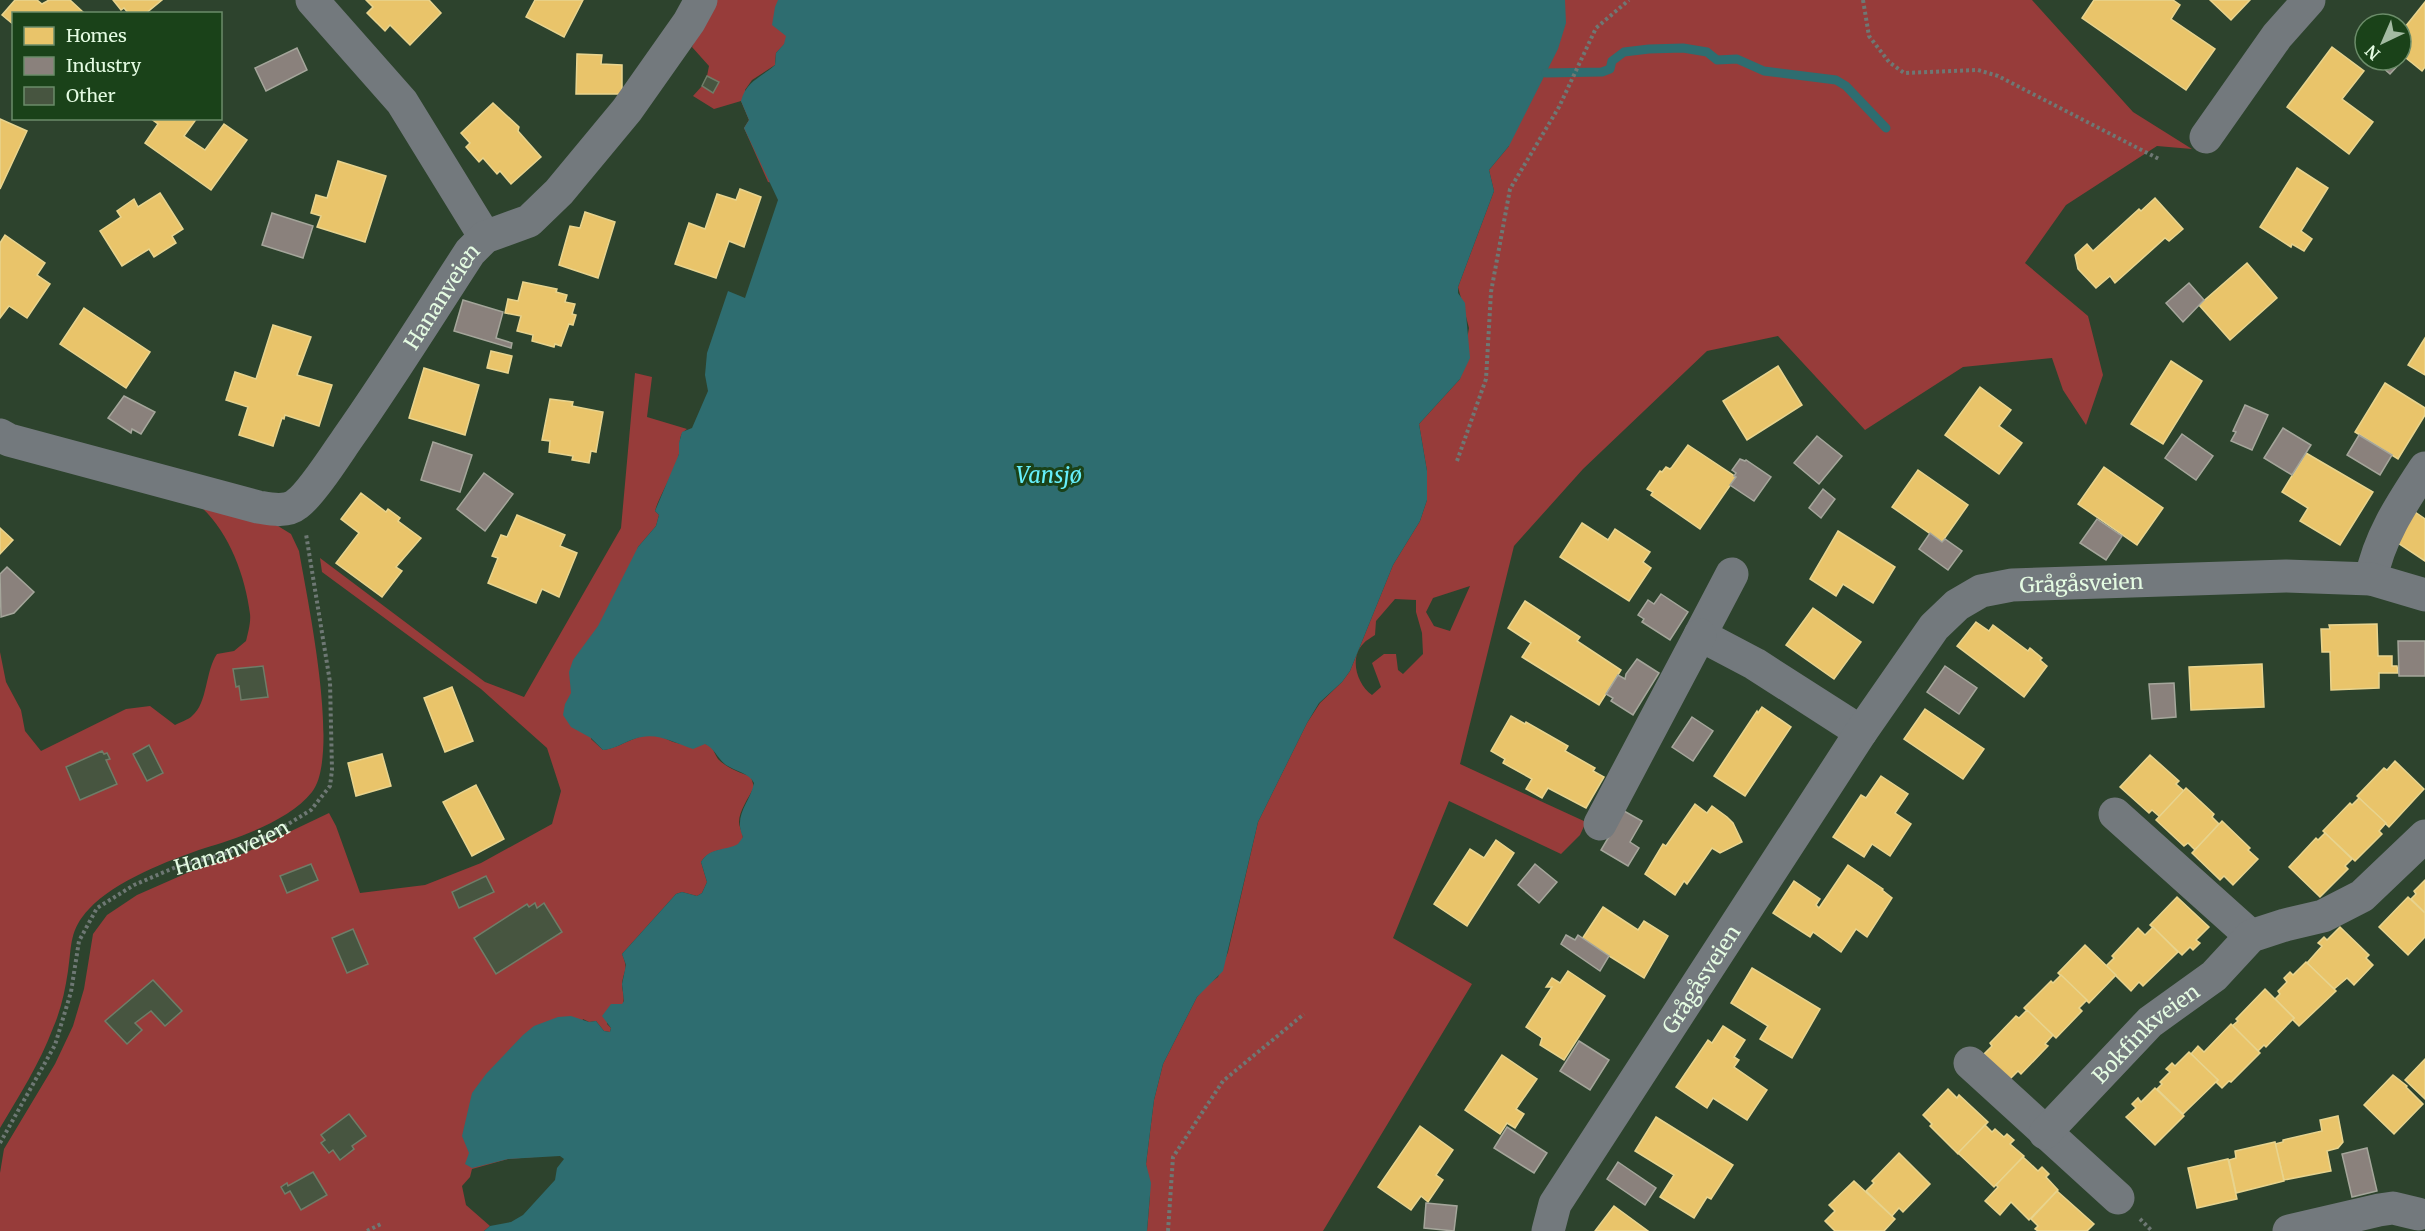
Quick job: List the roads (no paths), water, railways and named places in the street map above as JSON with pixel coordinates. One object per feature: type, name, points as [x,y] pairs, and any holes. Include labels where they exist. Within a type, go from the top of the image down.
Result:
[{"type":"street","points":[[312,0],[402,102],[485,237]]},
{"type":"street","name":"Hananveien","points":[[3,442],[258,507],[284,510],[296,506],[306,496],[384,386],[470,252],[485,237],[529,221],[559,192],[627,110],[689,22],[701,0]]},
{"type":"street","points":[[2206,136],[2277,36],[2309,0]]},
{"type":"street","points":[[2371,579],[2380,545],[2398,510],[2425,468]]},
{"type":"street","points":[[1600,824],[1732,574]]},
{"type":"street","name":"Grågåsveien","points":[[1548,1231],[1555,1204],[1861,732],[1934,627],[1957,605],[1981,591],[2012,585],[2286,576],[2371,579],[2425,595]]},
{"type":"street","points":[[1700,635],[1755,664],[1861,732]]},
{"type":"street","points":[[2115,814],[2251,936]]},
{"type":"street","name":"Bokfinkveien","points":[[2045,1133],[2150,1022],[2214,976],[2251,936],[2323,916],[2362,896],[2425,836]]},
{"type":"street","points":[[1970,1063],[2118,1198]]},
{"type":"street","points":[[2289,1231],[2393,1208],[2418,1216]]},
{"type":"water","name":"Vansjø","points":[[778,0],[1565,0],[1566,23],[1558,49],[1509,146],[1489,170],[1494,191],[1458,287],[1458,293],[1465,303],[1470,358],[1460,379],[1419,424],[1427,471],[1427,500],[1420,521],[1393,565],[1350,671],[1342,682],[1319,703],[1258,822],[1223,971],[1197,997],[1163,1064],[1154,1100],[1146,1164],[1151,1183],[1147,1231],[484,1231],[490,1226],[511,1222],[523,1215],[555,1180],[557,1168],[564,1159],[560,1156],[508,1159],[472,1168],[465,1164],[469,1153],[462,1136],[472,1093],[486,1074],[534,1026],[558,1017],[571,1016],[589,1022],[596,1021],[604,1031],[610,1032],[611,1028],[602,1016],[611,1004],[622,1004],[624,1001],[622,984],[626,965],[622,954],[676,894],[682,892],[697,896],[702,893],[707,882],[701,862],[705,857],[738,844],[743,837],[740,829],[741,816],[754,783],[745,774],[726,765],[708,746],[705,744],[693,749],[664,738],[650,736],[603,750],[591,738],[571,727],[563,715],[565,704],[571,693],[569,672],[573,660],[598,626],[638,547],[656,526],[659,515],[655,511],[679,454],[682,432],[692,428],[708,391],[705,375],[707,353],[728,291],[745,298],[778,200],[744,128],[749,120],[741,101],[743,94],[751,84],[775,65],[776,53],[784,44],[786,36],[772,25]]},
{"type":"waterway","points":[[1546,73],[1602,72],[1610,69],[1612,61],[1624,52],[1683,48],[1707,52],[1717,60],[1737,59],[1764,71],[1836,80],[1846,86],[1886,128]]}]
